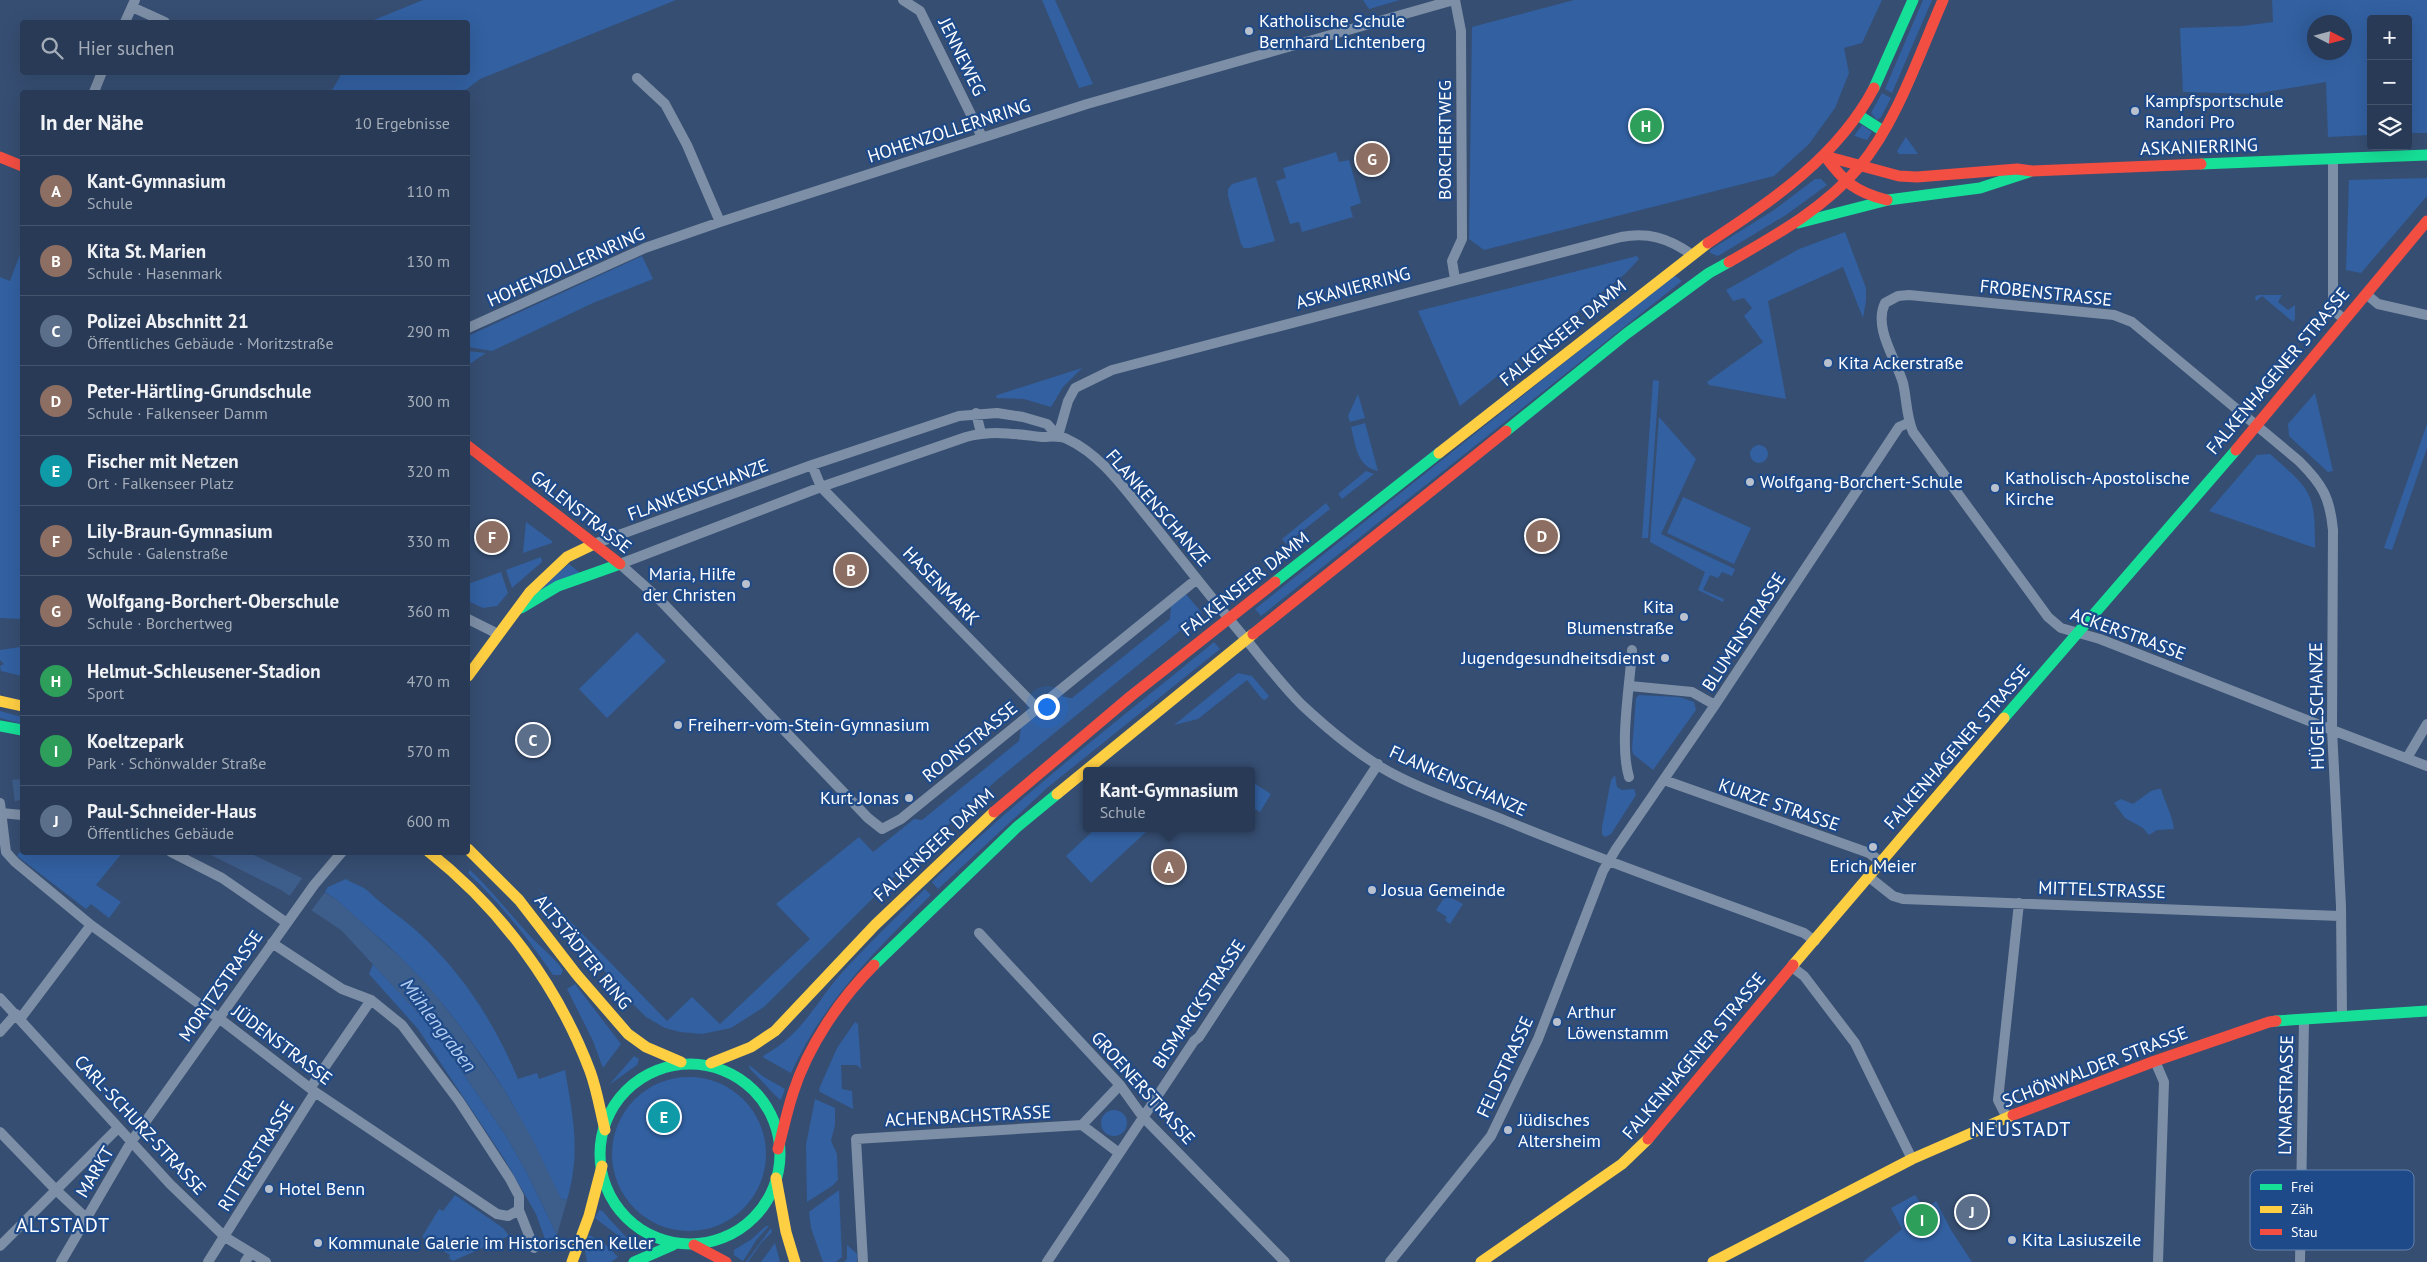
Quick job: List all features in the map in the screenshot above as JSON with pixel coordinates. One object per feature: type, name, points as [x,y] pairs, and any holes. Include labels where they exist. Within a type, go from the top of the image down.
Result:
[{"type":"main road","name":"FALKENSEER DAMM","points":[[711,1063],[751,1046],[775,1031],[875,925],[997,809],[1131,696],[1690,254],[1795,183],[1825,156],[1858,115],[1884,69],[1913,0]]},
{"type":"main road","points":[[1090,767],[1626,334],[1709,273],[1797,223],[1844,182],[1861,165],[1883,131],[1902,95],[1943,0]]},
{"type":"main road","points":[[1858,115],[1883,131]]},
{"type":"main road","points":[[1825,156],[1844,182]]},
{"type":"main road","name":"ASKANIERRING","points":[[1825,156],[1899,176],[1917,177],[2017,168],[2032,171],[2427,156]]},
{"type":"main road","points":[[0,157],[20,165]]},
{"type":"main road","name":"ASKANIERRING","points":[[1797,223],[1828,217],[1888,200],[1980,188],[2032,171]]},
{"type":"main road","name":"ASKANIERRING","points":[[1844,182],[1859,193],[1888,200]]},
{"type":"main road","name":"FALKENHAGENER STRASSE","points":[[1481,1262],[1622,1164],[1640,1148],[1881,862],[2080,633],[2256,426],[2427,221]]},
{"type":"main road","points":[[1690,254],[1709,273]]},
{"type":"main road","name":"GALENSTRASSE","points":[[470,448],[620,564]]},
{"type":"main road","points":[[470,673],[530,592],[567,557],[594,544]]},
{"type":"main road","points":[[517,611],[558,586],[620,564]]},
{"type":"main road","points":[[0,700],[20,705]]},
{"type":"main road","points":[[0,726],[20,730]]},
{"type":"main road","points":[[604,1160],[609,1189],[622,1215],[642,1234],[673,1245],[694,1245],[721,1239],[746,1225],[765,1203],[775,1174],[778,1149],[791,1098],[808,1058],[835,1010],[862,978],[940,899],[1017,827],[1083,773]]},
{"type":"main road","name":"ALTSTÄDTER RING","points":[[470,851],[519,900],[577,975],[628,1034],[646,1048],[681,1062]]},
{"type":"main road","points":[[433,855],[458,874],[521,947],[552,992],[574,1032],[589,1069],[606,1133]]},
{"type":"main road","name":"SCHÖNWALDER STRASSE","points":[[1713,1262],[1912,1159],[2046,1101],[2155,1061],[2269,1022],[2427,1012]]},
{"type":"main road","points":[[572,1262],[583,1236],[604,1160],[606,1133],[613,1108],[622,1094],[646,1075],[681,1062],[711,1063],[740,1077],[757,1092],[773,1121],[778,1149]]},
{"type":"main road","points":[[775,1174],[786,1232],[795,1262]]},
{"type":"main road","points":[[634,1262],[673,1245]]},
{"type":"main road","points":[[694,1245],[726,1262]]},
{"type":"street","name":"JENNEWEG","points":[[903,0],[920,11],[982,137]]},
{"type":"street","name":"HOHENZOLLERNRING","points":[[470,327],[645,248],[720,222],[982,137],[1136,90],[1454,0]]},
{"type":"street","name":"BORCHERTWEG","points":[[1454,0],[1461,31],[1462,239],[1452,261],[1454,279]]},
{"type":"street","points":[[126,20],[133,3],[162,20]]},
{"type":"street","points":[[95,90],[101,75]]},
{"type":"street","points":[[637,78],[665,104],[687,145],[720,222]]},
{"type":"street","points":[[2333,159],[2333,310],[2344,320]]},
{"type":"street","name":"ASKANIERRING","points":[[1058,436],[1068,401],[1075,388],[1112,370],[1454,279],[1638,234],[1658,236],[1673,242],[1690,254]]},
{"type":"street","points":[[2366,294],[2378,304],[2427,315]]},
{"type":"street","name":"FROBENSTRASSE","points":[[1885,303],[1898,296],[1909,295],[2114,315],[2132,322],[2256,426]]},
{"type":"street","name":"ACKERSTRASSE","points":[[1885,303],[1881,314],[1883,328],[1902,382],[1908,423],[1912,432],[2048,617],[2062,628],[2080,633],[2427,766]]},
{"type":"street","points":[[976,413],[982,433]]},
{"type":"street","name":"FLANKENSCHANZE","points":[[594,544],[620,537],[812,465],[944,420],[976,413],[1022,417],[1047,424],[1058,436],[1076,444],[1090,454],[1114,477],[1246,640],[1301,704],[1333,733],[1378,764],[1409,781],[1608,862],[1804,933],[1815,941]]},
{"type":"street","name":"BLUMENSTRASSE","points":[[1608,862],[1715,705],[1899,427],[1908,423]]},
{"type":"street","name":"HÜGELSCHANZE","points":[[2256,426],[2299,461],[2318,481],[2329,506],[2333,530],[2332,730],[2340,916],[2342,1017]]},
{"type":"street","name":"FLANKENSCHANZE","points":[[620,564],[821,487],[982,433],[1003,432],[1058,436]]},
{"type":"street","points":[[812,465],[821,487]]},
{"type":"street","name":"HASENMARK","points":[[821,487],[1037,708]]},
{"type":"street","name":"GALENSTRASSE","points":[[620,564],[658,598],[877,827]]},
{"type":"street","name":"ROONSTRASSE","points":[[877,827],[886,828],[901,819],[1197,579]]},
{"type":"street","points":[[470,620],[498,634]]},
{"type":"street","points":[[1629,777],[1625,764],[1624,744],[1632,650]]},
{"type":"street","points":[[1630,686],[1692,692],[1715,705]]},
{"type":"street","points":[[2406,758],[2427,724]]},
{"type":"street","name":"BISMARCKSTRASSE","points":[[1047,1262],[1194,1041],[1199,1037],[1378,764]]},
{"type":"street","name":"KURZE STRASSE","points":[[1664,780],[1869,853],[1881,862]]},
{"type":"street","points":[[0,807],[20,814]]},
{"type":"street","name":"JÜDENSTRASSE","points":[[0,807],[6,852],[15,862],[91,925],[313,1089],[497,1214],[508,1216],[519,1210]]},
{"type":"street","points":[[177,855],[222,878],[287,923]]},
{"type":"street","name":"MORITZSTRASSE","points":[[131,1142],[300,904],[339,855]]},
{"type":"street","name":"FELDSTRASSE","points":[[1390,1262],[1491,1136],[1538,1039],[1608,862]]},
{"type":"street","name":"MITTELSTRASSE","points":[[1869,877],[1893,896],[1903,899],[2340,916]]},
{"type":"street","points":[[2007,1118],[1998,1100],[2019,904]]},
{"type":"street","points":[[0,1032],[43,989],[91,925]]},
{"type":"street","name":"GROENERSTRASSE","points":[[979,933],[1120,1085],[1143,1117],[1285,1262]]},
{"type":"street","points":[[272,943],[342,990],[371,1000],[402,1025],[459,1101],[510,1179],[519,1196],[519,1210],[534,1248]]},
{"type":"street","points":[[1792,967],[1804,976],[1855,1043],[1912,1159]]},
{"type":"street","name":"CARL-SCHURZ-STRASSE","points":[[0,998],[170,1184],[248,1258],[266,1262]]},
{"type":"street","name":"RITTERSTRASSE","points":[[208,1262],[225,1237],[313,1089],[371,1000]]},
{"type":"street","name":"LYNARSTRASSE","points":[[2302,1170],[2304,1019]]},
{"type":"street","points":[[2155,1061],[2164,1082],[2158,1262]]},
{"type":"street","points":[[1119,1153],[1082,1125],[1120,1085]]},
{"type":"street","name":"ACHENBACHSTRASSE","points":[[862,1262],[856,1139],[1082,1125]]},
{"type":"street","points":[[0,1132],[56,1190],[118,1128]]},
{"type":"street","name":"MARKT","points":[[61,1262],[131,1142]]},
{"type":"street","name":"MARKT","points":[[0,1246],[56,1190],[86,1218]]},
{"type":"shaded area","points":[[423,0],[676,0],[480,79],[466,90],[332,90],[341,75],[470,75],[470,20],[374,20]]},
{"type":"shaded area","points":[[1042,0],[1055,0],[1093,84],[1079,88]]},
{"type":"shaded area","points":[[1363,0],[1400,0],[1369,9]]},
{"type":"shaded area","points":[[1574,0],[1882,0],[1862,43],[1844,48],[1849,73],[1835,108],[1809,144],[1774,176],[1484,250],[1469,239],[1472,27]]},
{"type":"shaded area","points":[[1923,0],[1932,0],[1892,93],[1885,89]]},
{"type":"shaded area","points":[[2272,0],[2427,0],[2427,133],[2412,133],[2412,15],[2367,15],[2367,135],[2328,137],[2326,82],[2254,94],[2183,92],[2180,28],[2242,26],[2273,22]]},
{"type":"shaded area","points":[[1882,93],[1891,98],[1881,117],[1877,120],[1871,113]]},
{"type":"shaded area","points":[[1862,125],[1872,132],[1867,140],[1854,136]]},
{"type":"shaded area","points":[[1906,137],[1918,154],[1899,154],[1897,151]]},
{"type":"shaded area","points":[[1336,152],[1339,162],[1349,160],[1361,203],[1350,207],[1353,217],[1302,232],[1299,222],[1290,224],[1276,181],[1286,178],[1283,168]]},
{"type":"shaded area","points":[[1256,177],[1275,241],[1244,248],[1241,244],[1228,196],[1228,189],[1232,184]]},
{"type":"shaded area","points":[[2427,178],[2427,196],[2361,273],[2346,270],[2349,180]]},
{"type":"shaded area","points":[[1815,179],[1821,179],[1827,185],[1786,215],[1718,256],[1710,253],[1710,250],[1774,210]]},
{"type":"shaded area","points":[[1845,232],[1866,288],[1863,318],[1843,267],[1768,301],[1786,399],[1709,385],[1707,382],[1763,342],[1744,316],[1752,308],[1744,298],[1733,301],[1726,290],[1799,249]]},
{"type":"shaded area","points":[[20,254],[20,619],[0,618],[0,277],[10,281]]},
{"type":"shaded area","points":[[642,256],[653,279],[593,303],[492,351],[470,347],[470,335]]},
{"type":"shaded area","points":[[1637,256],[1639,259],[1625,274],[1460,406],[1418,311]]},
{"type":"shaded area","points":[[1674,275],[1682,281],[1261,616],[1255,609]]},
{"type":"shaded area","points":[[2258,295],[2282,295],[2278,302],[2288,310],[2295,305],[2295,319],[2293,322],[2262,296],[2256,301],[2255,297]]},
{"type":"shaded area","points":[[470,351],[486,353],[470,364]]},
{"type":"shaded area","points":[[1082,368],[1063,387],[1051,407],[1024,399],[996,398],[997,395]]},
{"type":"shaded area","points":[[1653,380],[1659,381],[1648,538],[1642,538]]},
{"type":"shaded area","points":[[2315,393],[2333,471],[2328,472],[2289,436],[2288,424]]},
{"type":"shaded area","points":[[1358,394],[1365,418],[1350,422],[1348,416]]},
{"type":"shaded area","points":[[1659,417],[1696,459],[1661,534],[1735,569],[1732,576],[1722,572],[1718,578],[1710,575],[1703,590],[1724,599],[1723,602],[1698,590],[1705,572],[1650,542]]},
{"type":"shaded area","points":[[1365,423],[1378,471],[1366,465],[1358,455],[1356,448],[1351,427]]},
{"type":"shaded area","points":[[2427,424],[2427,448],[2392,550],[2384,548]]},
{"type":"shaded area","points":[[1755,445],[1763,445],[1768,450],[1766,461],[1755,463],[1750,458],[1750,450]]},
{"type":"shaded area","points":[[2270,454],[2295,476],[2308,494],[2314,515],[2315,548],[2209,511],[2257,455]]},
{"type":"shaded area","points":[[1366,471],[1374,474],[1342,499],[1338,494]]},
{"type":"shaded area","points":[[1683,497],[1751,528],[1734,564],[1667,533]]},
{"type":"shaded area","points":[[1326,503],[1330,509],[1286,544],[1282,539]]},
{"type":"shaded area","points":[[526,522],[552,541],[552,543],[523,553]]},
{"type":"shaded area","points":[[541,557],[542,562],[512,588],[506,570]]},
{"type":"shaded area","points":[[569,564],[580,573],[532,594]]},
{"type":"shaded area","points":[[501,572],[508,593],[497,606],[483,608],[470,602],[470,583]]},
{"type":"shaded area","points":[[1185,593],[1202,613],[998,779],[925,846],[764,1007],[731,1028],[702,1034],[680,1032],[665,1028],[646,1017],[624,995],[536,886],[667,1021],[692,997],[720,1024],[810,939],[776,904],[859,837],[873,852],[914,819],[922,820],[1019,741],[1021,727],[1058,696],[1072,698],[1170,619],[1171,604]]},
{"type":"shaded area","points":[[637,632],[666,661],[607,718],[579,689]]},
{"type":"shaded area","points":[[1214,642],[1220,649],[1047,788],[938,889],[932,882],[965,850],[1035,788]]},
{"type":"shaded area","points":[[20,647],[20,676],[1,671],[0,666],[4,664],[0,660],[0,650]]},
{"type":"shaded area","points":[[1238,673],[1252,676],[1269,696],[1265,700],[1262,699],[1247,680],[1198,719],[1174,725]]},
{"type":"shaded area","points":[[1639,695],[1679,697],[1694,702],[1696,710],[1653,770],[1633,754],[1632,749],[1636,698]]},
{"type":"shaded area","points":[[0,711],[20,716],[20,723],[0,718]]},
{"type":"shaded area","points":[[1615,775],[1617,787],[1622,790],[1634,789],[1636,795],[1611,834],[1605,837],[1602,834],[1602,827],[1611,780]]},
{"type":"shaded area","points":[[1255,784],[1271,794],[1260,812],[1255,809]]},
{"type":"shaded area","points":[[2161,789],[2174,829],[2157,830],[2149,835],[2143,828],[2125,818],[2114,803],[2121,799],[2133,804],[2151,791]]},
{"type":"shaded area","points":[[1092,832],[1146,832],[1091,883],[1066,856]]},
{"type":"shaded area","points":[[20,852],[20,855],[120,855],[96,885],[121,902],[109,918],[91,904],[86,909],[17,856]]},
{"type":"shaded area","points":[[470,870],[559,965],[563,970],[561,975],[553,975],[514,922],[468,873]]},
{"type":"shaded area","points":[[346,879],[365,889],[414,928],[451,966],[477,1001],[499,1039],[518,1079],[537,1073],[539,1079],[565,1070],[573,1119],[575,1150],[574,1166],[567,1200],[561,1199],[505,1091],[457,1022],[402,959],[337,900],[325,892],[328,887]]},
{"type":"shaded area","points":[[925,889],[931,895],[852,978],[819,1023],[791,1073],[764,1058],[763,1056],[776,1048],[797,1030],[839,976]]},
{"type":"shaded area","points":[[1446,895],[1463,904],[1450,924],[1445,920],[1447,917],[1436,910]]},
{"type":"shaded area","points":[[373,964],[434,1030],[508,1139],[557,1235],[550,1253],[536,1214],[505,1160],[418,1029],[369,974]]},
{"type":"shaded area","points":[[575,984],[621,1044],[603,1068],[593,1041],[567,989]]},
{"type":"shaded area","points":[[855,1022],[858,1024],[861,1069],[857,1065],[841,1065],[842,1089],[852,1091],[853,1109],[820,1092],[819,1089],[837,1048]]},
{"type":"shaded area","points":[[634,1056],[639,1059],[637,1065],[609,1085]]},
{"type":"shaded area","points":[[749,1065],[764,1077],[785,1089],[781,1100],[750,1069]]},
{"type":"shaded area","points":[[689,1077],[704,1078],[719,1083],[744,1099],[760,1124],[765,1139],[765,1169],[760,1184],[744,1209],[719,1225],[704,1230],[689,1231],[674,1230],[659,1225],[634,1209],[618,1184],[613,1169],[612,1154],[613,1139],[618,1124],[634,1099],[659,1083],[674,1078]]},
{"type":"shaded area","points":[[815,1099],[835,1108],[835,1125],[831,1141],[837,1154],[838,1180],[807,1202],[806,1145]]},
{"type":"shaded area","points":[[1114,1110],[1123,1114],[1127,1123],[1123,1132],[1114,1136],[1105,1132],[1101,1123],[1105,1114]]},
{"type":"shaded area","points":[[839,1190],[842,1257],[836,1262],[823,1262],[811,1228],[809,1212]]},
{"type":"shaded area","points":[[455,1195],[503,1228],[509,1236],[453,1261],[449,1258],[450,1255],[422,1237],[439,1209],[443,1211]]},
{"type":"shaded area","points":[[1915,1195],[1925,1210],[1936,1201],[1951,1230],[1972,1262],[1863,1262],[1902,1229],[1891,1208]]},
{"type":"shaded area","points":[[599,1210],[603,1211],[633,1247],[595,1218]]},
{"type":"shaded area","points":[[766,1226],[769,1226],[757,1239],[743,1261],[734,1255],[734,1250],[752,1239]]},
{"type":"shaded area","points":[[771,1228],[772,1232],[761,1243],[748,1262],[746,1262]]},
{"type":"shaded area","points":[[589,1235],[604,1243],[618,1257],[611,1262],[578,1262]]},
{"type":"shaded area","points":[[775,1243],[780,1262],[761,1262]]},
{"type":"shaded area","points":[[847,1245],[857,1254],[857,1262],[844,1262],[847,1259]]},
{"type":"water","points":[[20,779],[20,800],[14,802],[0,781]]},
{"type":"water","name":"Mühlengraben","points":[[211,855],[254,855],[302,878],[337,900],[402,959],[430,988],[463,1030],[505,1091],[534,1142],[561,1199],[567,1200],[579,1221],[587,1262],[564,1262],[557,1235],[508,1139],[434,1030],[341,930],[281,890]]},
{"type":"pier","points":[[12,779],[15,803],[0,805],[0,780]]},
{"type":"pier","points":[[303,877],[325,892],[311,911],[289,897]]},
{"type":"pier","points":[[567,1200],[579,1221],[587,1262],[564,1262],[557,1235]]},
{"type":"traffic: fast","points":[[1874,88],[1913,0]]},
{"type":"traffic: fast","points":[[1858,115],[1883,131]]},
{"type":"traffic: fast","points":[[2201,164],[2427,155]]},
{"type":"traffic: fast","points":[[1798,223],[1888,200],[1980,188],[2029,172]]},
{"type":"traffic: fast","points":[[1506,431],[1626,334],[1709,273],[1729,262]]},
{"type":"traffic: fast","points":[[2004,718],[2236,450]]},
{"type":"traffic: fast","points":[[1275,582],[1439,453]]},
{"type":"traffic: fast","points":[[521,608],[558,586],[620,564]]},
{"type":"traffic: fast","points":[[0,726],[20,730]]},
{"type":"traffic: fast","points":[[874,965],[1017,827],[1057,794]]},
{"type":"traffic: fast","points":[[2276,1021],[2427,1011]]},
{"type":"traffic: fast","points":[[681,1064],[699,1064],[724,1071],[740,1079],[754,1090],[765,1104],[773,1120],[780,1145],[780,1154],[780,1163],[773,1188],[765,1204],[754,1218],[740,1229],[716,1240],[699,1244],[681,1244],[664,1240],[640,1229],[620,1211],[604,1180],[600,1163],[600,1145],[604,1128],[615,1104],[633,1084],[664,1068],[681,1064]]},
{"type":"traffic: fast","points":[[634,1262],[673,1245]]},
{"type":"traffic: slow","points":[[1439,453],[1708,243]]},
{"type":"traffic: slow","points":[[470,673],[530,592],[567,557],[594,544]]},
{"type":"traffic: slow","points":[[1090,767],[1253,634]]},
{"type":"traffic: slow","points":[[0,701],[20,706]]},
{"type":"traffic: slow","points":[[1793,965],[2004,718]]},
{"type":"traffic: slow","points":[[1057,794],[1083,773]]},
{"type":"traffic: slow","points":[[711,1063],[751,1047],[775,1031],[875,925],[994,812]]},
{"type":"traffic: slow","points":[[470,851],[519,900],[577,975],[628,1034],[646,1047],[681,1062]]},
{"type":"traffic: slow","points":[[433,855],[480,898],[503,923],[544,979],[577,1039],[590,1071],[605,1130]]},
{"type":"traffic: slow","points":[[1713,1262],[1912,1159],[2013,1115]]},
{"type":"traffic: slow","points":[[1481,1262],[1622,1164],[1648,1139]]},
{"type":"traffic: slow","points":[[572,1262],[589,1216],[602,1166]]},
{"type":"traffic: slow","points":[[776,1178],[786,1232],[795,1262]]},
{"type":"traffic: jam","points":[[1729,262],[1782,231],[1816,208],[1860,166],[1885,129],[1896,108],[1943,0]]},
{"type":"traffic: jam","points":[[1708,243],[1778,194],[1822,157],[1859,113],[1874,88]]},
{"type":"traffic: jam","points":[[1825,156],[1899,176],[1917,177],[2017,169],[2032,171],[2201,164]]},
{"type":"traffic: jam","points":[[1825,156],[1838,173],[1851,185],[1866,193],[1887,200]]},
{"type":"traffic: jam","points":[[0,157],[20,165]]},
{"type":"traffic: jam","points":[[2236,450],[2427,221]]},
{"type":"traffic: jam","points":[[1253,634],[1506,431]]},
{"type":"traffic: jam","points":[[470,448],[620,564]]},
{"type":"traffic: jam","points":[[994,812],[1131,696],[1275,582]]},
{"type":"traffic: jam","points":[[778,1149],[793,1093],[807,1058],[837,1008],[874,965]]},
{"type":"traffic: jam","points":[[1648,1139],[1793,965]]},
{"type":"traffic: jam","points":[[2013,1115],[2155,1061],[2276,1021]]},
{"type":"traffic: jam","points":[[694,1245],[726,1262]]},
{"type":"place","name":"Katholische Schule Bernhard Lichtenberg","points":[[1249,31]]},
{"type":"place","name":"Kampfsportschule Randori Pro","points":[[2135,111]]},
{"type":"place","name":"Helmut-Schleusener-Stadion","points":[[1646,126]]},
{"type":"place","name":"Wolfgang-Borchert-Oberschule","points":[[1372,159]]},
{"type":"place","name":"Kita Ackerstraße","points":[[1828,363]]},
{"type":"place","name":"Wolfgang-Borchert-Schule","points":[[1750,482]]},
{"type":"place","name":"Katholisch-Apostolische Kirche","points":[[1995,488]]},
{"type":"place","name":"Peter-Härtling-Grundschule","points":[[1542,536]]},
{"type":"place","name":"Lily-Braun-Gymnasium","points":[[492,537]]},
{"type":"place","name":"Kita St. Marien","points":[[851,570]]},
{"type":"place","name":"Maria, Hilfe der Christen","points":[[746,584]]},
{"type":"place","name":"Kita Blumenstraße","points":[[1684,617]]},
{"type":"place","name":"Jugendgesundheitsdienst","points":[[1665,658]]},
{"type":"place","name":"Freiherr-vom-Stein-Gymnasium","points":[[678,725]]},
{"type":"place","name":"Polizei Abschnitt 21","points":[[533,740]]},
{"type":"place","name":"Kurt Jonas","points":[[909,798]]},
{"type":"place","name":"Erich Meier","points":[[1873,847]]},
{"type":"place","name":"Kant-Gymnasium","points":[[1169,867]]},
{"type":"place","name":"Josua Gemeinde","points":[[1372,890]]},
{"type":"place","name":"Arthur Löwenstamm","points":[[1557,1022]]},
{"type":"place","name":"Fischer mit Netzen","points":[[664,1117]]},
{"type":"place","name":"Jüdisches Altersheim","points":[[1508,1130]]},
{"type":"place","name":"Hotel Benn","points":[[269,1189]]},
{"type":"place","name":"Paul-Schneider-Haus","points":[[1972,1212]]},
{"type":"place","name":"Koeltzepark","points":[[1922,1220]]},
{"type":"place","name":"Kita Lasiuszeile","points":[[2012,1240]]},
{"type":"place","name":"Kommunale Galerie im Historischen Keller","points":[[318,1243]]},
{"type":"district","name":"NEUSTADT","points":[[2021,1129]]},
{"type":"district","name":"ALTSTADT","points":[[63,1225]]}]
